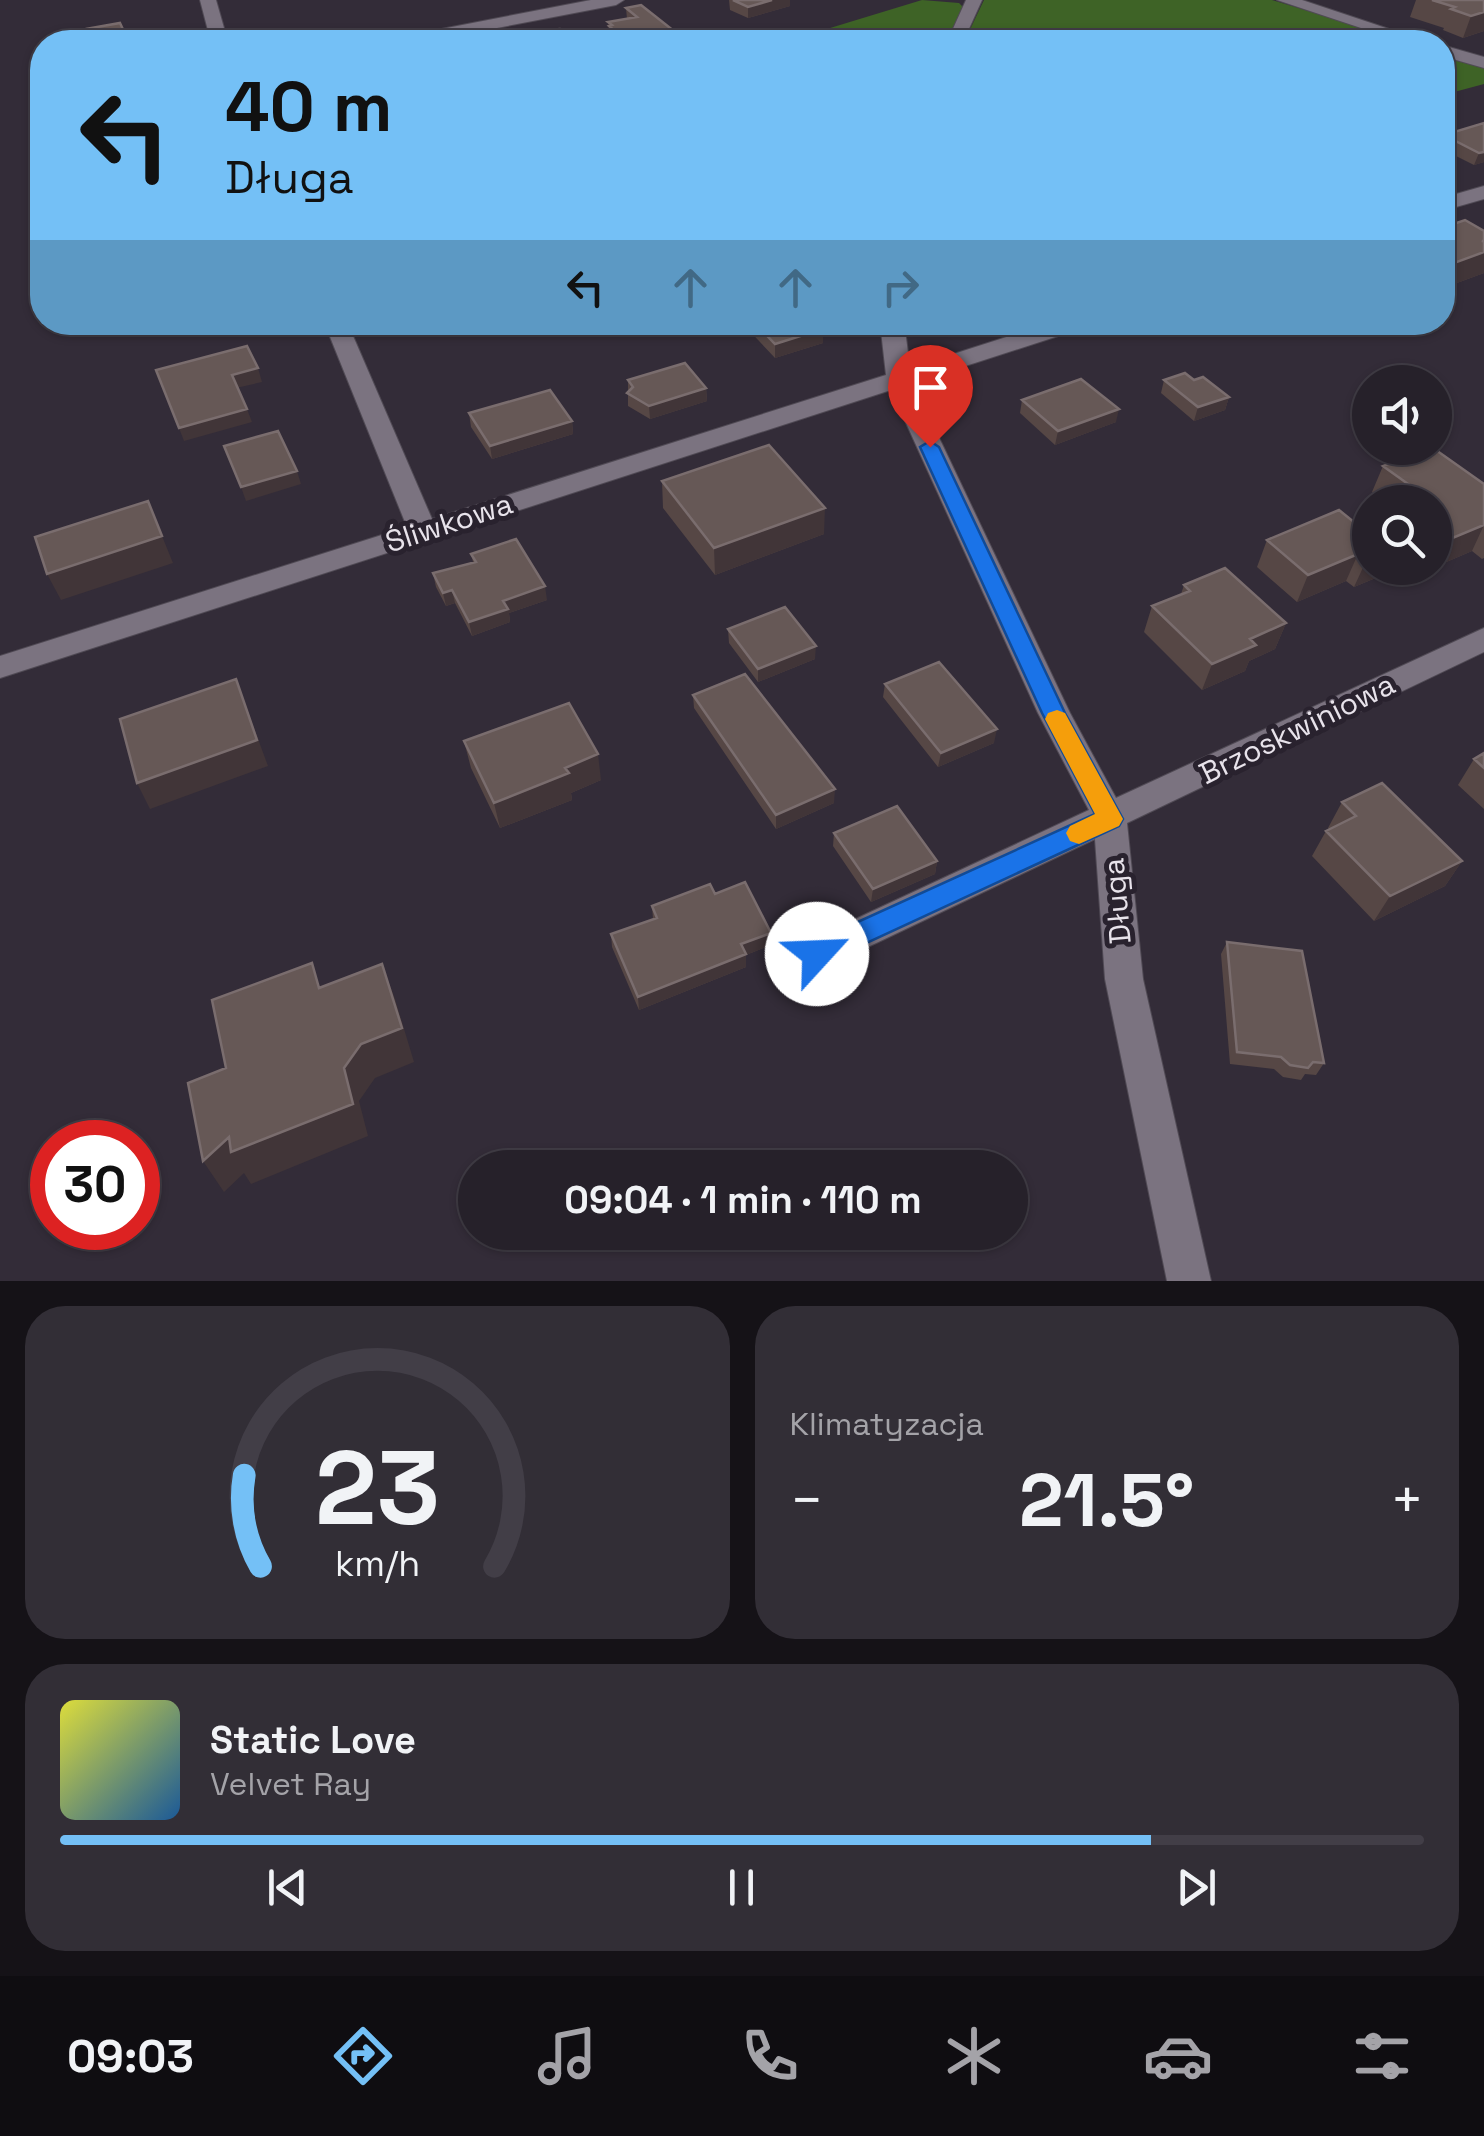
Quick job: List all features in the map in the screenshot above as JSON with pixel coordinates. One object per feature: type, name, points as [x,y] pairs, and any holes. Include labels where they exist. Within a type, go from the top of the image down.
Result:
[{"type":"street","points":[[208,0],[217,30]]},
{"type":"street","points":[[462,30],[616,0]]},
{"type":"street","points":[[960,30],[974,0]]},
{"type":"street","points":[[1284,0],[1380,30]]},
{"type":"street","points":[[1455,54],[1484,63]]},
{"type":"street","points":[[1455,201],[1484,192]]},
{"type":"street","points":[[340,335],[423,531]]},
{"type":"street","name":"Długa","points":[[893,335],[898,380],[1054,713],[1110,819],[1124,979],[1189,1281]]},
{"type":"street","name":"Śliwkowa","points":[[0,667],[1038,335]]},
{"type":"street","name":"Brzoskwiniowa","points":[[817,954],[1110,819],[1484,639]]},
{"type":"green space","points":[[922,0],[959,3],[964,8],[952,30],[824,30]]},
{"type":"green space","points":[[984,0],[1272,0],[1371,30],[970,30]]},
{"type":"green space","points":[[1455,56],[1484,65],[1484,84],[1455,92]]},
{"type":"building","points":[[733,0],[772,0],[748,7]]},
{"type":"building","points":[[1432,0],[1484,0],[1484,12],[1471,16]]},
{"type":"building","points":[[641,5],[673,30],[614,30],[608,22],[637,17],[626,8]]},
{"type":"building","points":[[120,23],[123,30],[84,30]]},
{"type":"building","points":[[1484,123],[1484,152],[1455,141],[1455,132]]},
{"type":"building","points":[[1465,220],[1484,231],[1484,252],[1455,261],[1455,223]]},
{"type":"building","points":[[766,335],[804,335],[775,344]]},
{"type":"building","points":[[247,346],[258,368],[232,375],[247,409],[179,428],[156,370]]},
{"type":"building","points":[[685,363],[706,388],[649,406],[627,393],[633,387],[628,380]]},
{"type":"building","points":[[1185,373],[1194,380],[1203,377],[1229,397],[1198,407],[1164,380]]},
{"type":"building","points":[[1081,379],[1119,409],[1058,431],[1022,400]]},
{"type":"building","points":[[550,390],[572,421],[490,446],[469,413]]},
{"type":"building","points":[[278,431],[297,471],[241,487],[224,446]]},
{"type":"building","points":[[769,445],[825,508],[714,548],[662,481]]},
{"type":"building","points":[[1452,461],[1484,484],[1484,525],[1452,538],[1452,485],[1406,485],[1383,466],[1452,465]]},
{"type":"building","points":[[148,501],[162,536],[47,574],[35,537]]},
{"type":"building","points":[[1339,510],[1352,520],[1352,557],[1308,575],[1267,540]]},
{"type":"building","points":[[516,539],[545,586],[503,601],[508,609],[469,622],[452,590],[443,593],[433,573],[476,562],[471,554]]},
{"type":"building","points":[[1225,568],[1286,623],[1250,639],[1256,645],[1212,664],[1152,606],[1190,591],[1184,585]]},
{"type":"building","points":[[785,607],[816,646],[758,669],[728,629]]},
{"type":"building","points":[[939,662],[997,729],[941,753],[885,684]]},
{"type":"building","points":[[745,674],[835,789],[776,815],[693,695]]},
{"type":"building","points":[[236,679],[257,740],[137,783],[120,719]]},
{"type":"building","points":[[569,703],[598,754],[565,768],[569,773],[494,803],[464,741]]},
{"type":"building","points":[[1484,753],[1484,768],[1474,759]]},
{"type":"building","points":[[1382,783],[1462,861],[1390,896],[1326,831],[1356,816],[1342,802]]},
{"type":"building","points":[[897,806],[937,861],[873,889],[834,833]]},
{"type":"building","points":[[745,882],[771,933],[741,944],[746,954],[638,997],[611,934],[657,918],[652,906],[710,884],[715,894]]},
{"type":"building","points":[[1227,942],[1302,951],[1324,1063],[1313,1062],[1308,1068],[1290,1065],[1281,1057],[1237,1052]]},
{"type":"building","points":[[312,963],[319,988],[382,964],[402,1028],[361,1044],[344,1068],[353,1104],[231,1152],[229,1137],[203,1161],[188,1083],[226,1068],[212,1000]]},
{"type":"slow traffic","points":[[1057,719],[1110,819],[1079,833]]},
{"type":"route","points":[[817,954],[1110,819],[1054,713],[930,447]]}]
